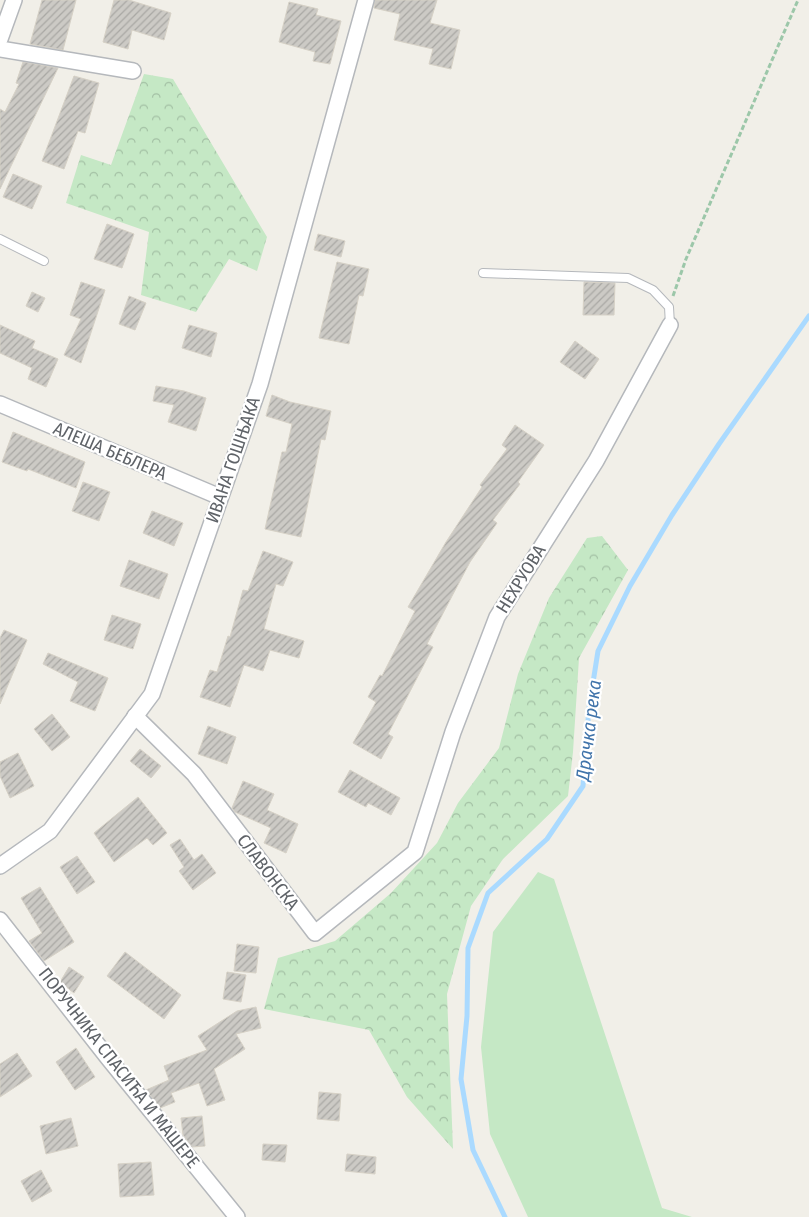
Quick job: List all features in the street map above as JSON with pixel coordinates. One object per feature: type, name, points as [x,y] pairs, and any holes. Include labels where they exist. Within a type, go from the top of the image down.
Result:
[{"type":"street","points":[[0,40],[14,0]]},
{"type":"street","name":"ИВАНА ГОШЊАКА","points":[[0,866],[50,831],[152,694],[260,384],[366,0]]},
{"type":"street","points":[[0,49],[133,72]]},
{"type":"street","name":"НЕХРУОВА","points":[[415,852],[453,732],[497,617],[596,461],[670,325]]},
{"type":"street","name":"АЛЕША БЕБЛЕРА","points":[[0,404],[220,497]]},
{"type":"street","name":"СЛАВОНСКА","points":[[136,716],[194,774],[315,933],[415,852]]},
{"type":"street","name":"ПОРУЧНИКА СПАСИЋА И МАШЕРЕ","points":[[0,920],[108,1058],[237,1217]]},
{"type":"lane","points":[[0,239],[44,261]]},
{"type":"lane","points":[[484,273],[622,277],[646,286],[669,307],[670,325]]},
{"type":"path","points":[[669,307],[686,259],[798,0]]},
{"type":"green space","points":[[144,74],[173,79],[267,237],[257,271],[229,259],[196,312],[141,295],[149,232],[66,203],[81,155],[111,165]]},
{"type":"green space","points":[[602,536],[628,570],[579,658],[568,796],[503,859],[471,906],[447,994],[453,1149],[407,1097],[369,1030],[264,1009],[278,958],[335,941],[391,893],[437,843],[458,803],[499,748],[518,674],[549,598],[587,538]]},
{"type":"green space","points":[[538,872],[554,879],[662,1208],[692,1217],[528,1217],[490,1134],[481,1047],[493,932]]},
{"type":"building","points":[[42,0],[76,0],[63,50],[30,44]]},
{"type":"building","points":[[114,0],[129,0],[171,13],[164,40],[132,30],[128,49],[103,42]]},
{"type":"building","points":[[375,0],[437,0],[430,23],[460,30],[451,69],[429,64],[433,49],[394,40],[400,14],[374,8]]},
{"type":"building","points":[[289,2],[318,9],[316,15],[341,21],[330,64],[313,61],[315,52],[279,42]]},
{"type":"building","points":[[23,62],[58,68],[0,189],[0,109],[5,112],[19,84],[16,83]]},
{"type":"building","points":[[74,76],[99,83],[85,133],[78,131],[64,169],[42,161]]},
{"type":"building","points":[[13,174],[42,186],[32,209],[3,197]]},
{"type":"building","points":[[107,224],[134,234],[122,268],[94,259]]},
{"type":"building","points":[[318,234],[345,241],[341,257],[314,250]]},
{"type":"building","points":[[337,262],[369,269],[363,296],[359,295],[349,344],[319,338]]},
{"type":"building","points":[[81,282],[105,290],[81,363],[64,355],[81,319],[70,315]]},
{"type":"building","points":[[584,282],[615,283],[614,315],[583,315]]},
{"type":"building","points":[[32,292],[45,298],[38,312],[26,306]]},
{"type":"building","points":[[129,296],[146,303],[135,330],[119,324]]},
{"type":"building","points":[[0,325],[35,341],[32,348],[58,359],[46,387],[28,379],[32,368],[0,353]]},
{"type":"building","points":[[189,325],[217,333],[211,357],[182,348]]},
{"type":"building","points":[[575,341],[599,359],[585,379],[560,362]]},
{"type":"building","points":[[156,386],[184,391],[206,398],[196,431],[168,422],[174,405],[153,401]]},
{"type":"building","points":[[272,395],[290,402],[331,411],[325,440],[321,439],[301,537],[265,529],[282,452],[286,452],[292,424],[266,416]]},
{"type":"building","points":[[515,425],[544,445],[518,482],[520,484],[493,520],[497,523],[470,562],[427,644],[433,647],[388,734],[393,737],[381,759],[353,743],[376,702],[368,697],[380,675],[382,676],[415,611],[408,607],[446,542],[482,487],[480,485],[507,449],[502,445]]},
{"type":"building","points":[[13,432],[85,462],[76,488],[28,469],[27,471],[2,462]]},
{"type":"building","points":[[83,482],[110,492],[99,521],[72,511]]},
{"type":"building","points":[[152,511],[183,523],[174,546],[143,533]]},
{"type":"building","points":[[263,551],[293,562],[283,586],[276,584],[264,629],[304,641],[299,658],[270,650],[263,671],[244,665],[230,707],[200,697],[210,670],[217,672],[228,636],[230,637],[243,590],[248,591]]},
{"type":"building","points":[[129,560],[168,574],[159,599],[120,586]]},
{"type":"building","points":[[112,615],[141,624],[133,649],[104,640]]},
{"type":"building","points":[[4,630],[27,640],[0,704],[0,638]]},
{"type":"building","points":[[48,653],[108,678],[95,711],[70,701],[78,682],[43,664]]},
{"type":"building","points":[[52,714],[70,737],[52,751],[34,729]]},
{"type":"building","points":[[208,726],[236,737],[227,764],[198,754]]},
{"type":"building","points":[[140,749],[161,766],[151,778],[130,761]]},
{"type":"building","points":[[18,753],[34,786],[10,798],[0,776],[0,762]]},
{"type":"building","points":[[350,770],[400,798],[391,815],[368,803],[366,807],[338,792]]},
{"type":"building","points":[[243,781],[274,794],[267,810],[298,824],[286,853],[264,843],[271,828],[235,812],[232,808]]},
{"type":"building","points":[[138,797],[167,833],[153,845],[147,838],[114,862],[94,833]]},
{"type":"building","points":[[180,839],[194,860],[202,854],[216,873],[193,890],[179,871],[184,867],[170,845]]},
{"type":"building","points":[[77,856],[95,882],[77,894],[60,867]]},
{"type":"building","points":[[40,887],[74,942],[44,961],[29,941],[42,933],[21,898]]},
{"type":"building","points":[[237,944],[259,947],[256,973],[234,971]]},
{"type":"building","points":[[125,952],[181,995],[164,1019],[107,976]]},
{"type":"building","points":[[69,967],[84,977],[74,993],[60,982]]},
{"type":"building","points":[[227,972],[246,975],[241,1002],[223,999]]},
{"type":"building","points":[[256,1007],[261,1028],[236,1034],[245,1049],[214,1069],[225,1100],[207,1106],[199,1083],[171,1093],[175,1102],[160,1108],[146,1090],[169,1080],[164,1066],[207,1050],[198,1036],[237,1011]]},
{"type":"building","points":[[76,1048],[95,1077],[75,1090],[56,1062]]},
{"type":"building","points":[[17,1053],[32,1076],[0,1097],[0,1064]]},
{"type":"building","points":[[319,1092],[341,1094],[339,1121],[317,1119]]},
{"type":"building","points":[[202,1116],[205,1146],[192,1147],[183,1135],[181,1118]]},
{"type":"building","points":[[71,1118],[78,1146],[46,1154],[40,1126]]},
{"type":"building","points":[[263,1144],[287,1145],[285,1162],[262,1160]]},
{"type":"building","points":[[347,1154],[376,1157],[375,1174],[345,1171]]},
{"type":"building","points":[[151,1162],[154,1195],[120,1197],[118,1164]]},
{"type":"building","points":[[41,1170],[52,1191],[32,1202],[21,1181]]},
{"type":"waterway","name":"Драчка река","points":[[505,1217],[473,1150],[461,1079],[467,1016],[468,948],[488,893],[547,839],[583,786],[589,708],[598,651],[630,586],[672,515],[719,444],[809,316]]}]
